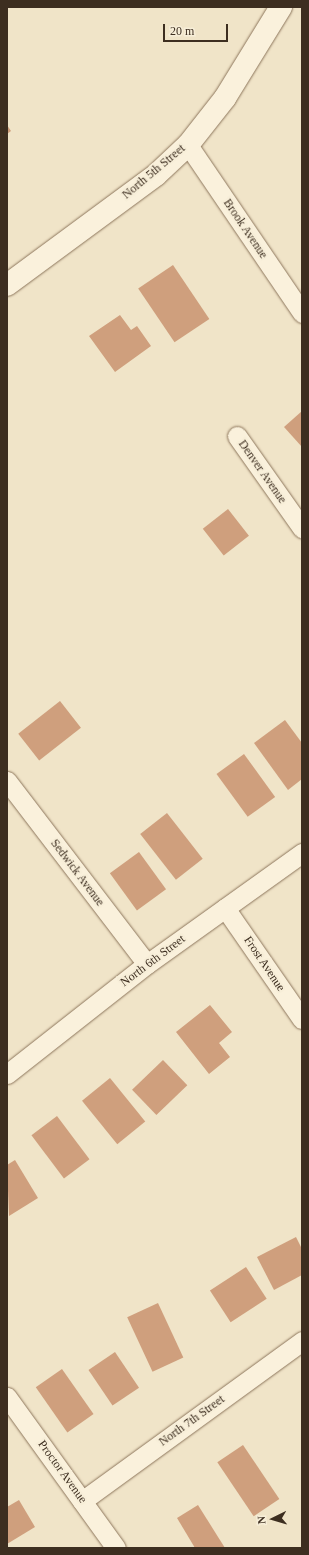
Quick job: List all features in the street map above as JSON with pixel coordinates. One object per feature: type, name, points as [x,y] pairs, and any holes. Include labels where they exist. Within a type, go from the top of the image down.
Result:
[{"type":"main road","name":"North 5th Street","points":[[7,285],[156,175],[188,145],[225,98],[280,8]]},
{"type":"street","name":"Brook Avenue","points":[[188,145],[302,312]]},
{"type":"street","name":"Denver Avenue","points":[[237,436],[302,528]]},
{"type":"street","name":"Sedwick Avenue","points":[[7,781],[147,964]]},
{"type":"street","name":"North 6th Street","points":[[7,1074],[147,964],[302,853]]},
{"type":"street","name":"Frost Avenue","points":[[226,908],[302,1019]]},
{"type":"street","name":"North 7th Street","points":[[82,1501],[302,1341]]},
{"type":"street","name":"Proctor Avenue","points":[[7,1397],[116,1548]]},
{"type":"building","points":[[7,125],[11,131],[7,134]]},
{"type":"building","points":[[173,265],[209,319],[175,342],[138,288]]},
{"type":"building","points":[[120,315],[131,330],[137,326],[151,346],[115,372],[89,336]]},
{"type":"building","points":[[302,411],[302,447],[284,427]]},
{"type":"building","points":[[228,509],[249,536],[224,555],[203,529]]},
{"type":"building","points":[[60,701],[81,728],[39,760],[18,734]]},
{"type":"building","points":[[285,720],[302,743],[302,779],[288,790],[254,743]]},
{"type":"building","points":[[244,754],[275,797],[248,817],[216,774]]},
{"type":"building","points":[[167,813],[203,859],[176,880],[140,834]]},
{"type":"building","points":[[139,852],[166,889],[137,910],[110,873]]},
{"type":"building","points":[[210,1005],[232,1032],[219,1043],[230,1057],[209,1074],[176,1032]]},
{"type":"building","points":[[163,1060],[187,1085],[156,1115],[132,1090]]},
{"type":"building","points":[[110,1078],[145,1122],[117,1144],[82,1101]]},
{"type":"building","points":[[57,1116],[89,1159],[64,1178],[31,1135]]},
{"type":"building","points":[[15,1160],[38,1198],[9,1216],[7,1165]]},
{"type":"building","points":[[296,1237],[302,1249],[302,1275],[274,1290],[257,1257]]},
{"type":"building","points":[[246,1267],[267,1299],[231,1322],[210,1290]]},
{"type":"building","points":[[158,1303],[183,1357],[153,1372],[127,1317]]},
{"type":"building","points":[[115,1352],[139,1388],[113,1406],[88,1370]]},
{"type":"building","points":[[62,1369],[94,1414],[67,1432],[36,1387]]},
{"type":"building","points":[[243,1445],[279,1499],[254,1516],[217,1462]]},
{"type":"building","points":[[19,1500],[35,1527],[7,1544],[7,1507]]},
{"type":"building","points":[[198,1505],[225,1548],[195,1548],[177,1518]]}]
